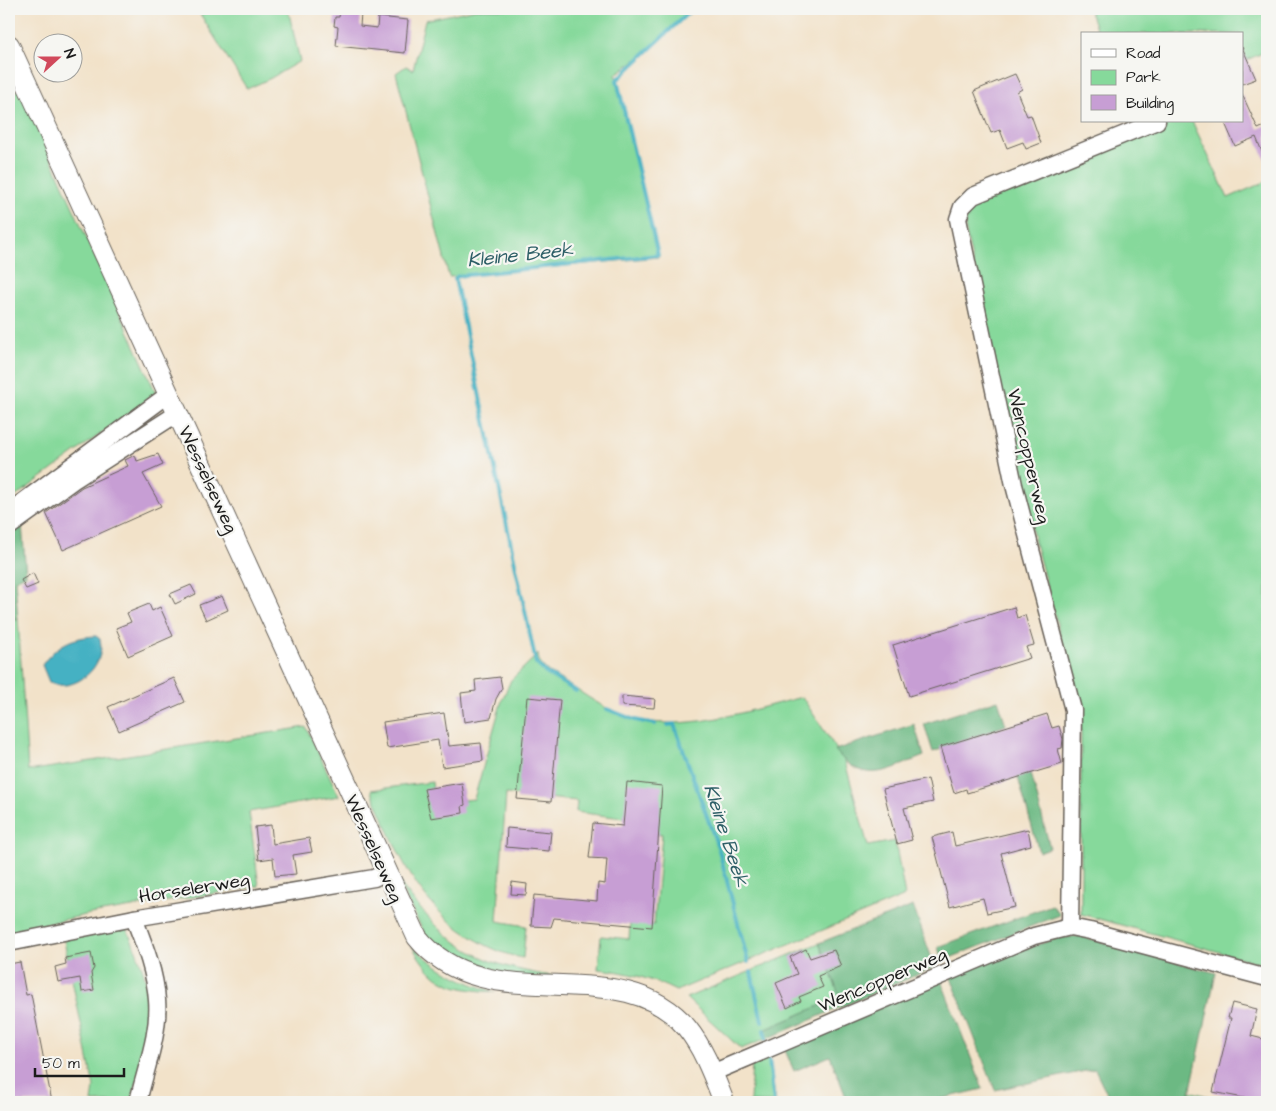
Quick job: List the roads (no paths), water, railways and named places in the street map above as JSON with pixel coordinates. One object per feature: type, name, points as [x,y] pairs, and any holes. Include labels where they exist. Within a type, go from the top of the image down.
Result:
[{"type":"main road","name":"Wesselseweg","points":[[9,45],[417,937],[436,957],[452,968],[484,979],[610,989],[647,998],[663,1006],[687,1028],[712,1073],[724,1102]]},
{"type":"street","name":"Wencopperweg","points":[[1070,928],[1073,710],[1014,485],[958,219],[962,207],[980,193],[1155,122]]},
{"type":"street","points":[[9,512],[169,394]]},
{"type":"street","name":"Wesselseweg","points":[[9,527],[74,480],[178,413]]},
{"type":"street","name":"Horselerweg","points":[[9,943],[134,918],[374,878],[386,872]]},
{"type":"street","points":[[134,918],[151,965],[158,1001],[154,1034],[138,1102]]},
{"type":"street","name":"Wencopperweg","points":[[712,1073],[1034,936],[1070,928],[1090,931],[1267,978]]},
{"type":"water","points":[[96,636],[100,639],[101,649],[94,668],[86,676],[68,685],[49,682],[42,665],[53,652],[72,640]]},
{"type":"waterway","name":"Kleine Beek","points":[[576,691],[546,673],[536,663],[455,279],[458,276],[658,255],[617,80],[692,9]]},
{"type":"waterway","name":"Kleine Beek","points":[[607,709],[635,720],[655,724]]},
{"type":"waterway","name":"Kleine Beek","points":[[668,725],[674,724],[719,850],[748,962]]},
{"type":"waterway","name":"Kleine Beek","points":[[751,972],[762,1021]]},
{"type":"waterway","name":"Kleine Beek","points":[[764,1030],[766,1040]]},
{"type":"waterway","name":"Kleine Beek","points":[[769,1059],[774,1102]]}]
